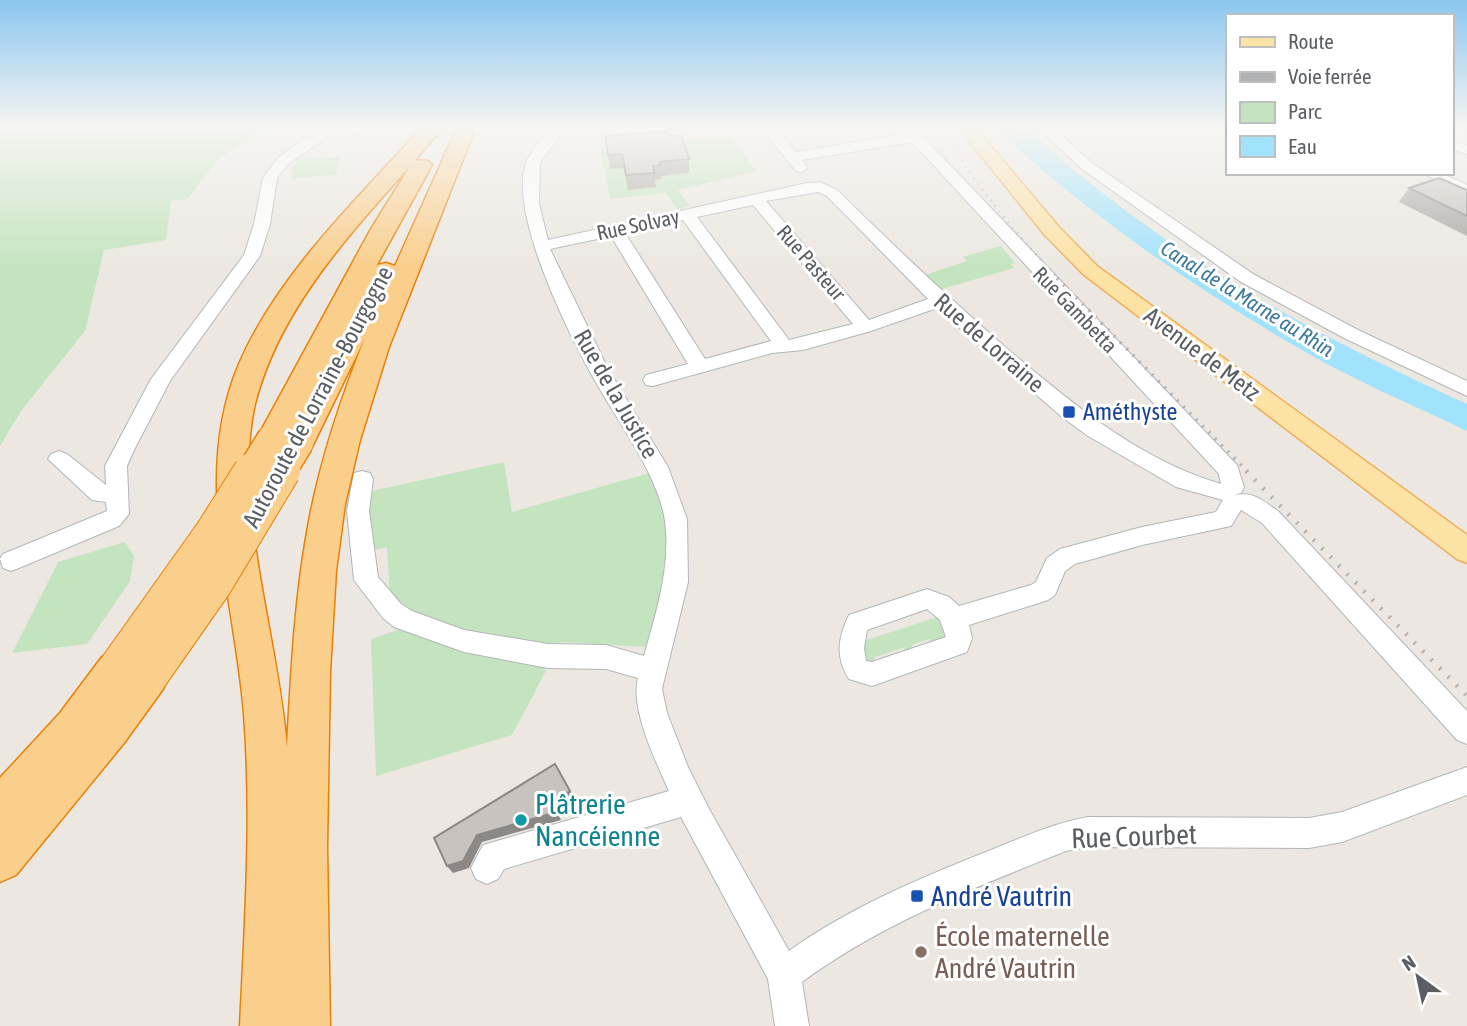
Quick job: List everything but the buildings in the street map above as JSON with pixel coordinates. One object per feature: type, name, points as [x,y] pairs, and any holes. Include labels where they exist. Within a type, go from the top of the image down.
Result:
[{"type":"highway","points":[[266,1026],[270,804],[264,712],[239,537],[233,457],[237,420],[252,367],[291,295],[409,174]]},
{"type":"highway","name":"Autoroute de Lorraine-Bourgogne","points":[[0,810],[74,726],[133,673],[221,574],[394,209],[420,174]]},
{"type":"highway","points":[[304,1026],[303,874],[311,638],[327,513],[347,431],[367,372],[432,205],[448,174]]},
{"type":"highway","name":"Autoroute de Lorraine-Bourgogne","points":[[0,859],[110,729],[133,673]]},
{"type":"main road","name":"Avenue de Metz","points":[[1004,174],[1043,221],[1090,270],[1467,551]]},
{"type":"street","points":[[10,561],[111,520],[118,514],[116,466],[162,379],[252,256],[262,224],[272,174]]},
{"type":"street","name":"Rue de la Justice","points":[[532,174],[531,204],[542,246],[580,335],[657,467],[672,502],[678,530],[677,572],[655,673]]},
{"type":"street","name":"Rue de Lorraine","points":[[806,174],[816,187],[832,193],[940,301],[1084,424],[1184,481],[1232,496]]},
{"type":"street","name":"Rue Gambetta","points":[[951,174],[1228,471],[1232,496],[1270,517],[1467,731]]},
{"type":"street","points":[[1098,174],[1247,278],[1362,340],[1467,389]]},
{"type":"street","points":[[1433,175],[1467,191]]},
{"type":"street","name":"Rue Solvay","points":[[542,246],[816,187]]},
{"type":"street","name":"Rue Pasteur","points":[[756,199],[865,327]]},
{"type":"street","points":[[687,214],[783,345]]},
{"type":"street","points":[[615,230],[699,367]]},
{"type":"street","points":[[653,380],[783,345],[796,346],[865,327],[940,301]]},
{"type":"street","points":[[59,459],[84,477],[100,494],[116,492]]},
{"type":"street","points":[[362,479],[358,511],[366,580],[392,611],[403,619],[464,640],[548,656],[606,657],[655,673],[649,689],[653,713],[688,800],[784,975],[792,1026]]},
{"type":"street","points":[[952,619],[1039,593],[1046,588],[1055,565],[1068,556],[1142,536],[1223,520],[1229,514],[1232,496]]},
{"type":"street","name":"Rue Courbet","points":[[784,975],[812,953],[878,915],[1066,836],[1088,832],[1309,833],[1342,827],[1467,781]]},
{"type":"street","points":[[487,868],[494,856],[688,800]]},
{"type":"green space","points":[[0,174],[207,174],[187,199],[171,201],[166,240],[104,250],[85,331],[21,411],[0,446]]},
{"type":"green space","points":[[292,174],[336,174],[336,175],[293,178]]},
{"type":"green space","points":[[605,174],[744,174],[678,190],[689,206],[677,209],[666,193],[610,199]]},
{"type":"green space","points":[[1001,246],[1015,263],[1011,264],[1014,268],[938,290],[922,276],[967,261],[963,257]]},
{"type":"green space","points":[[504,462],[512,512],[653,472],[672,527],[654,641],[646,647],[562,642],[548,648],[469,635],[465,629],[445,627],[426,620],[390,599],[387,547],[371,551],[363,493]]},
{"type":"green space","points":[[125,542],[134,556],[130,581],[87,644],[12,653],[58,562]]},
{"type":"green space","points":[[944,615],[956,635],[927,650],[930,639],[913,644],[909,655],[901,658],[905,647],[875,657],[874,664],[869,668],[857,643]]},
{"type":"green space","points":[[404,628],[540,662],[546,671],[512,735],[376,776],[371,639]]},
{"type":"water","name":"Canal de la Marne au Rhin","points":[[1047,174],[1079,174],[1153,231],[1239,287],[1328,337],[1467,404],[1467,431],[1295,346],[1181,275]]},
{"type":"railway","points":[[971,174],[1025,242],[1059,279]]},
{"type":"railway","points":[[1057,278],[1248,472]]},
{"type":"railway","points":[[1246,471],[1467,696]]},
{"type":"place","name":"Améthyste","points":[[1069,412]]},
{"type":"place","name":"Plâtrerie Nancéienne","points":[[521,820]]},
{"type":"place","name":"André Vautrin","points":[[917,896]]},
{"type":"place","name":"École maternelle André Vautrin","points":[[921,952]]}]
